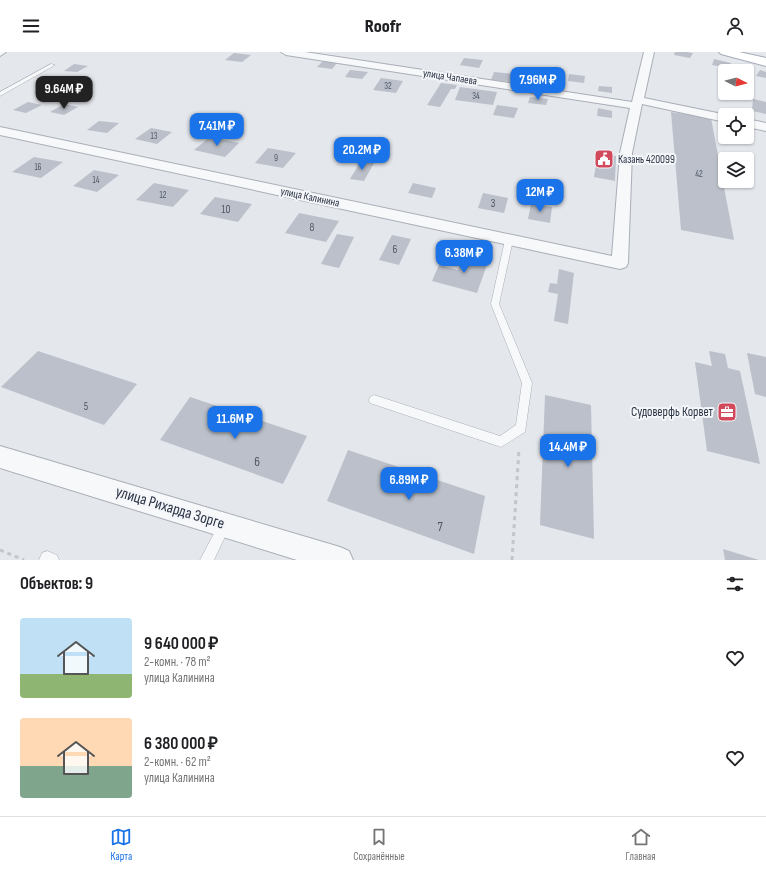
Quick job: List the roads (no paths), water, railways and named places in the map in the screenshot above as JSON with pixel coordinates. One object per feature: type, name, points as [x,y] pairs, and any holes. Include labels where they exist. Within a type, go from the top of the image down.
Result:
[{"type":"main road","points":[[725,52],[766,62]]},
{"type":"street","name":"улица Чапаева","points":[[286,52],[637,103],[718,117]]},
{"type":"street","points":[[637,103],[649,52]]},
{"type":"street","name":"улица Калинина","points":[[0,131],[620,263],[626,152],[637,103]]},
{"type":"street","points":[[754,124],[766,127]]},
{"type":"street","name":"улица Рихарда Зорге","points":[[1,459],[340,560]]},
{"type":"lane","points":[[0,94],[53,65]]},
{"type":"lane","points":[[374,400],[501,442],[521,428],[527,383],[495,304],[509,240]]},
{"type":"lane","points":[[207,560],[225,525]]},
{"type":"lane","points":[[46,560],[47,558],[52,560]]},
{"type":"place","name":"Казань 420099","points":[[604,159]]},
{"type":"place","name":"Судоверфь Корвет","points":[[727,412]]}]
